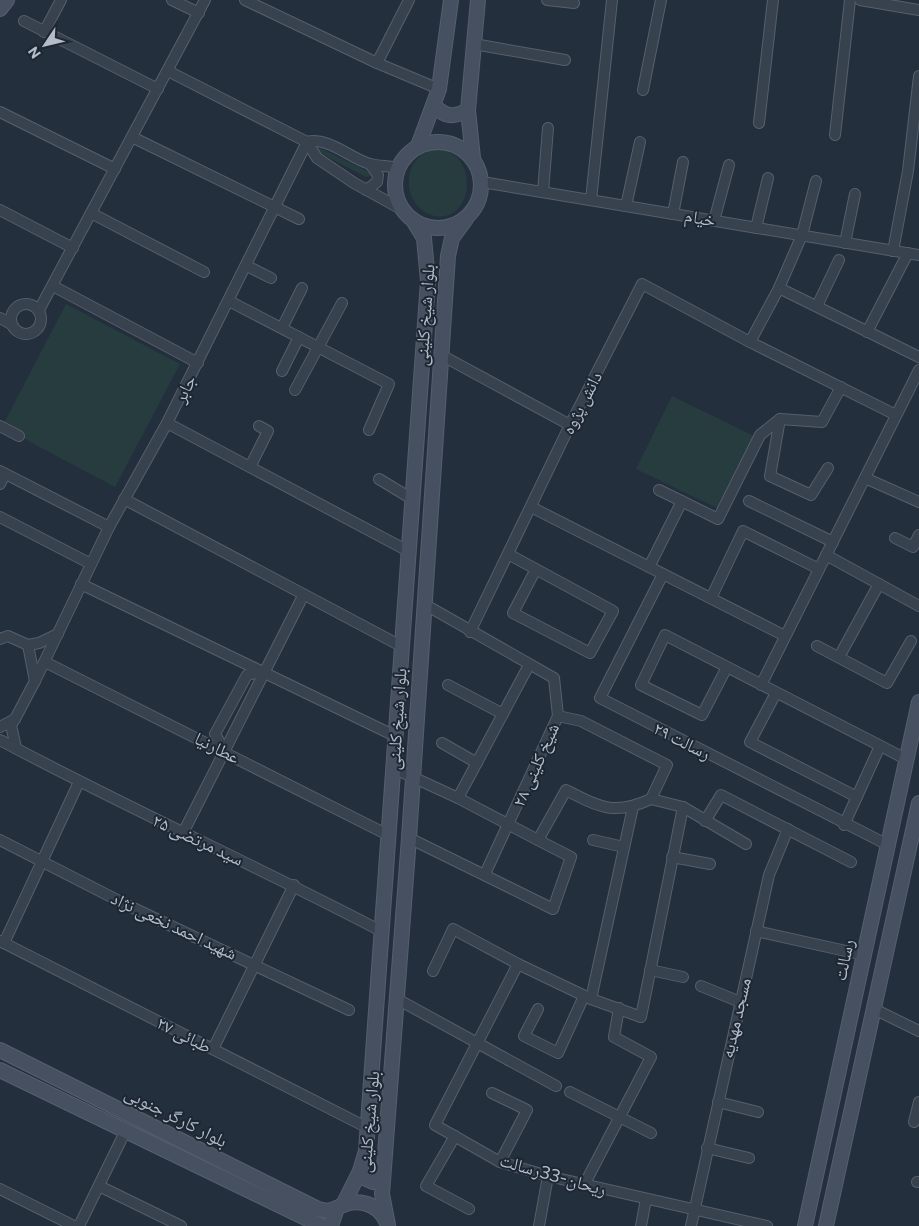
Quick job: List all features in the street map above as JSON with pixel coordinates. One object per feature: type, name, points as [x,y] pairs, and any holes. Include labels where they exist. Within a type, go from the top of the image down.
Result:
[{"type":"main road","points":[[0,8],[7,0]]},
{"type":"main road","points":[[418,146],[439,89],[450,0]]},
{"type":"main road","points":[[473,158],[468,110],[478,0]]},
{"type":"main road","points":[[434,106],[444,115],[456,117],[468,110]]},
{"type":"main road","points":[[433,141],[449,142],[464,149],[473,158],[479,169],[482,182],[480,196],[475,208],[466,219],[453,226],[439,228],[425,226],[413,220],[402,210],[396,196],[394,182],[398,168],[406,155],[418,146],[433,141]]},
{"type":"main road","name":"بلوار شیخ کلینی","points":[[388,1225],[382,1194],[383,1176],[409,838],[448,256],[452,238],[466,219]]},
{"type":"main road","name":"بلوار شیخ کلینی","points":[[331,1226],[360,1171],[366,1150],[368,1128],[428,281],[424,238],[413,220]]},
{"type":"main road","points":[[423,349],[441,355]]},
{"type":"main road","name":"رسالت","points":[[805,1226],[919,702]]},
{"type":"main road","points":[[826,1226],[919,803]]},
{"type":"main road","name":"بلوار کارگر جنوبی","points":[[0,1050],[318,1208],[328,1211],[361,1202],[370,1205],[384,1217],[388,1225]]},
{"type":"main road","name":"بلوار کارگر جنوبی","points":[[0,1070],[322,1226]]},
{"type":"main road","points":[[360,1171],[367,1181],[379,1180],[383,1176]]},
{"type":"street","points":[[44,32],[61,0]]},
{"type":"street","points":[[172,0],[199,13]]},
{"type":"street","points":[[39,310],[205,0]]},
{"type":"street","points":[[245,0],[377,63],[439,89]]},
{"type":"street","points":[[377,63],[410,0]]},
{"type":"street","points":[[546,0],[574,3]]},
{"type":"street","points":[[591,200],[612,0]]},
{"type":"street","points":[[643,90],[660,0]]},
{"type":"street","points":[[759,123],[773,0]]},
{"type":"street","points":[[835,135],[850,0]]},
{"type":"street","points":[[860,0],[892,3],[919,10]]},
{"type":"street","points":[[24,21],[158,89]]},
{"type":"street","points":[[474,44],[565,60]]},
{"type":"street","points":[[168,71],[307,142],[317,158],[366,190],[402,210]]},
{"type":"street","points":[[893,251],[908,171],[919,76]]},
{"type":"street","points":[[0,112],[115,169]]},
{"type":"street","points":[[543,192],[548,128]]},
{"type":"street","points":[[132,137],[299,219]]},
{"type":"street","points":[[307,142],[314,140],[370,164],[398,168]]},
{"type":"street","name":"جابر","points":[[15,719],[45,662],[109,527],[198,363],[307,142]]},
{"type":"street","points":[[626,206],[640,142]]},
{"type":"street","points":[[673,214],[683,162]]},
{"type":"street","points":[[366,190],[377,182],[378,175],[370,164]]},
{"type":"street","points":[[714,221],[729,165]]},
{"type":"street","points":[[756,228],[768,178]]},
{"type":"street","points":[[816,181],[802,235],[779,288],[750,342],[896,415]]},
{"type":"street","name":"خیام","points":[[482,182],[914,254]]},
{"type":"street","points":[[845,243],[855,194]]},
{"type":"street","points":[[0,210],[73,248]]},
{"type":"street","points":[[92,213],[204,272]]},
{"type":"street","points":[[867,332],[914,254]]},
{"type":"street","points":[[817,306],[839,260]]},
{"type":"street","points":[[247,266],[272,278]]},
{"type":"street","name":"دانش پژوه","points":[[470,632],[570,425],[642,284],[750,342]]},
{"type":"street","points":[[53,286],[198,363]]},
{"type":"street","points":[[282,328],[302,288]]},
{"type":"street","points":[[779,288],[919,357]]},
{"type":"street","points":[[229,301],[389,384],[369,430]]},
{"type":"street","points":[[0,318],[11,324],[18,332],[33,333],[42,320],[39,310],[27,303],[21,304],[11,314],[11,324]]},
{"type":"street","points":[[295,390],[342,303]]},
{"type":"street","points":[[282,371],[299,338]]},
{"type":"street","points":[[441,355],[570,425]]},
{"type":"street","points":[[761,685],[896,415],[915,386],[919,370]]},
{"type":"street","points":[[659,490],[718,519],[760,435],[780,419],[822,422],[841,387]]},
{"type":"street","points":[[780,419],[770,476],[811,495],[828,468]]},
{"type":"street","points":[[167,423],[408,551]]},
{"type":"street","points":[[0,426],[20,436]]},
{"type":"street","points":[[250,467],[268,431],[259,426]]},
{"type":"street","points":[[0,484],[3,472],[109,527]]},
{"type":"street","points":[[865,478],[918,499]]},
{"type":"street","points":[[379,479],[412,499]]},
{"type":"street","points":[[124,499],[303,596],[401,646]]},
{"type":"street","points":[[649,567],[682,501]]},
{"type":"street","points":[[748,501],[833,542]]},
{"type":"street","points":[[531,507],[786,636]]},
{"type":"street","points":[[0,517],[91,564]]},
{"type":"street","points":[[711,598],[743,531],[819,569]]},
{"type":"street","points":[[895,538],[913,547],[919,535]]},
{"type":"street","points":[[508,554],[613,611],[590,653],[513,613],[536,570]]},
{"type":"street","points":[[826,554],[919,606]]},
{"type":"street","name":"رسالت ۲۹","points":[[663,574],[600,698],[844,825],[888,845]]},
{"type":"street","points":[[81,584],[395,736]]},
{"type":"street","points":[[839,657],[879,584]]},
{"type":"street","points":[[183,833],[303,596]]},
{"type":"street","name":"شیخ کلینی ۲۸","points":[[424,604],[470,632],[554,678],[558,716],[485,874]]},
{"type":"street","points":[[3,636],[28,646],[40,643],[58,634]]},
{"type":"street","points":[[727,667],[702,715],[641,685],[665,635],[906,759]]},
{"type":"street","points":[[818,646],[887,683],[911,641]]},
{"type":"street","points":[[28,646],[35,681]]},
{"type":"street","name":"عطارنیا","points":[[45,662],[388,835]]},
{"type":"street","points":[[458,798],[529,665]]},
{"type":"street","points":[[224,752],[215,734],[247,675],[265,672]]},
{"type":"street","points":[[448,685],[503,714]]},
{"type":"street","points":[[776,692],[750,742],[857,797]]},
{"type":"street","points":[[538,840],[566,790],[600,807],[633,806],[650,798],[667,765],[581,721],[558,716]]},
{"type":"street","points":[[0,727],[15,719]]},
{"type":"street","points":[[15,719],[12,726],[16,748]]},
{"type":"street","name":"۲۵ سید مرتضی","points":[[0,740],[78,782],[294,885],[381,931]]},
{"type":"street","points":[[442,743],[477,763]]},
{"type":"street","points":[[844,825],[880,746]]},
{"type":"street","points":[[393,768],[458,798],[571,857],[554,909],[409,838]]},
{"type":"street","points":[[2,942],[78,782]]},
{"type":"street","points":[[706,821],[721,795],[851,862]]},
{"type":"street","points":[[650,798],[682,808],[746,844]]},
{"type":"street","points":[[538,1009],[524,1036],[558,1053],[588,997],[633,806]]},
{"type":"street","points":[[432,971],[454,929],[518,964],[588,997],[642,1017],[682,808]]},
{"type":"street","name":"مسجد مهدیه","points":[[690,1226],[769,875],[788,829]]},
{"type":"street","name":"شهید احمد نخعی نژاد","points":[[0,840],[127,905],[255,964],[348,1010]]},
{"type":"street","points":[[593,840],[624,847]]},
{"type":"street","points":[[672,856],[710,864]]},
{"type":"street","points":[[213,1049],[294,885]]},
{"type":"street","points":[[756,931],[864,955]]},
{"type":"street","name":"طبائی ۲۷","points":[[2,942],[368,1128]]},
{"type":"street","points":[[477,1044],[518,964]]},
{"type":"street","points":[[650,970],[683,977]]},
{"type":"street","points":[[701,986],[740,1002]]},
{"type":"street","points":[[397,999],[556,1086]]},
{"type":"street","points":[[584,1185],[651,1057],[614,1037],[619,1008]]},
{"type":"street","points":[[874,1009],[919,1031]]},
{"type":"street","name":"ریحان-33رسالت","points":[[477,1044],[435,1125],[500,1162],[584,1185],[767,1226]]},
{"type":"street","points":[[570,1092],[651,1133]]},
{"type":"street","points":[[492,1093],[527,1110],[500,1162]]},
{"type":"street","points":[[718,1102],[758,1112]]},
{"type":"street","points":[[914,1122],[919,1102]]},
{"type":"street","points":[[79,1226],[125,1132]]},
{"type":"street","points":[[455,1136],[426,1186],[469,1209]]},
{"type":"street","points":[[707,1148],[749,1158]]},
{"type":"street","points":[[539,1226],[548,1176]]},
{"type":"street","points":[[99,1186],[181,1226]]},
{"type":"street","points":[[0,1189],[74,1226]]},
{"type":"street","points":[[640,1226],[646,1199]]},
{"type":"green space","points":[[316,146],[371,173],[371,176],[366,177],[312,149],[312,147]]},
{"type":"green space","points":[[430,149],[446,151],[458,158],[465,170],[467,183],[465,197],[459,208],[449,215],[435,216],[426,213],[416,204],[411,193],[409,186],[410,171],[423,153]]},
{"type":"green space","points":[[66,304],[180,364],[115,487],[2,427]]},
{"type":"green space","points":[[672,396],[754,436],[719,509],[636,469]]}]
